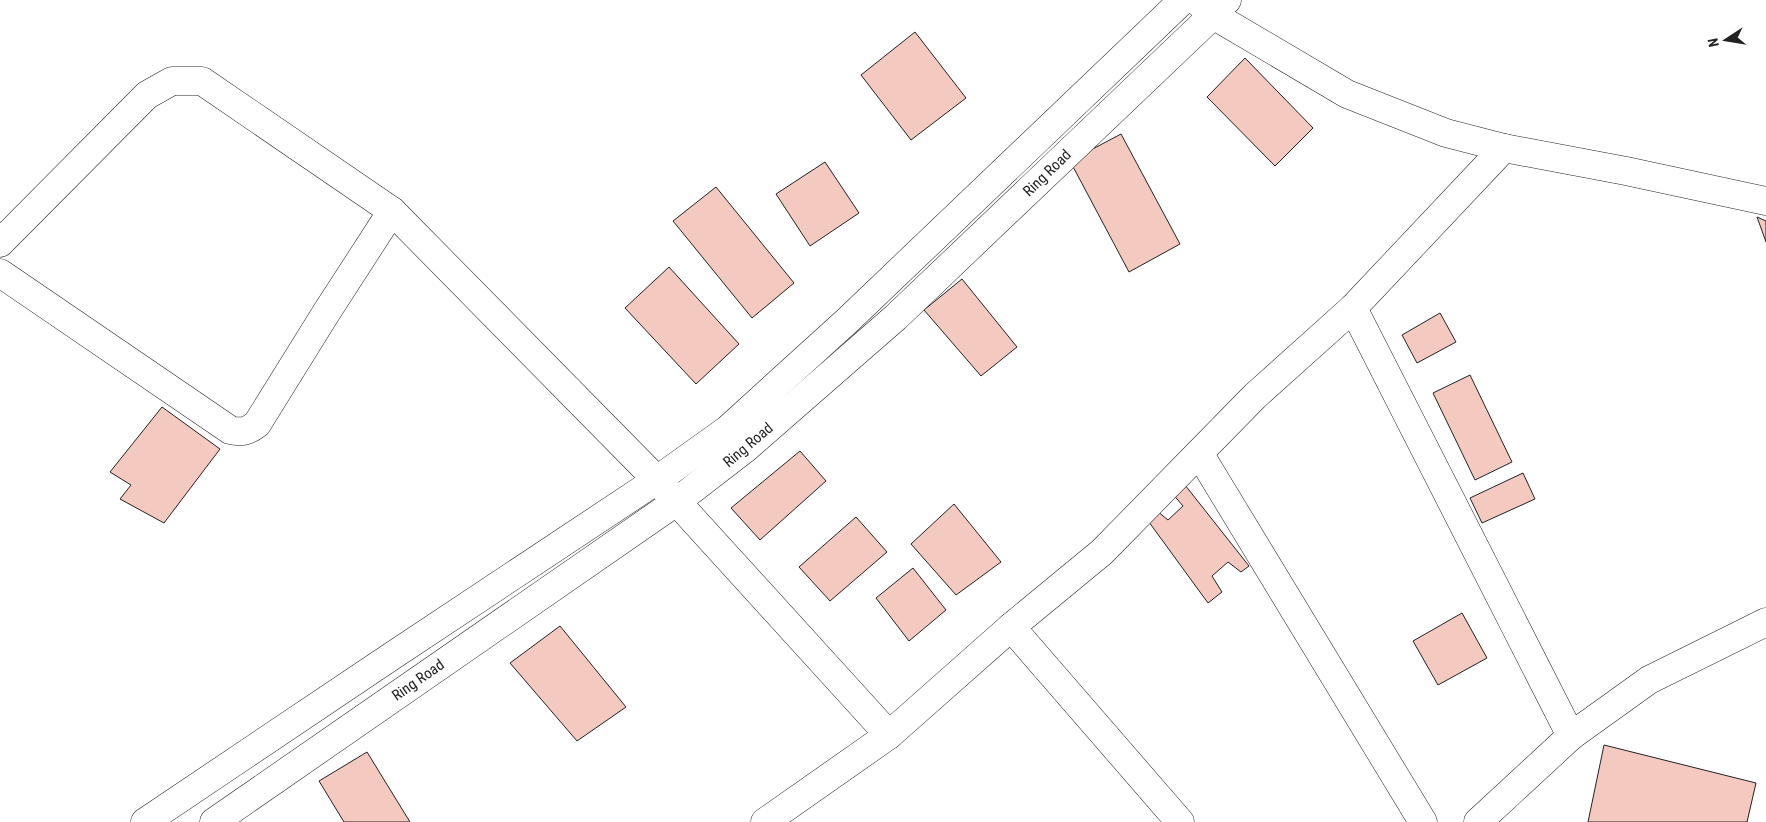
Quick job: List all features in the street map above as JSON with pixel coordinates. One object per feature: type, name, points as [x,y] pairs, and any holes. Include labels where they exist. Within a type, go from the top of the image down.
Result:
[{"type":"street","points":[[145,822],[657,480],[727,430],[848,320],[1183,0]]},
{"type":"street","points":[[1212,5],[1347,94],[1446,133],[1504,148],[1626,171],[1766,201]]},
{"type":"street","name":"Ring Road","points":[[214,822],[676,502],[746,448],[896,317],[1212,5]]},
{"type":"street","points":[[0,243],[146,96],[172,80],[202,81],[392,211],[657,480],[889,735]]},
{"type":"street","points":[[765,822],[889,735],[1011,627],[1102,552],[1255,396],[1353,308],[1504,148]]},
{"type":"street","points":[[0,273],[230,430],[238,432],[248,431],[257,424],[392,211]]},
{"type":"street","points":[[1353,308],[1571,736]]},
{"type":"street","points":[[1199,453],[1423,822]]},
{"type":"street","points":[[1478,822],[1571,736],[1649,680],[1766,622]]},
{"type":"street","points":[[1011,627],[1180,822]]},
{"type":"building","points":[[915,32],[966,98],[911,140],[861,75]]},
{"type":"building","points":[[1245,58],[1313,128],[1275,166],[1207,97]]},
{"type":"building","points":[[1121,134],[1180,244],[1129,272],[1070,161]]},
{"type":"building","points":[[825,162],[859,213],[810,246],[776,194]]},
{"type":"building","points":[[716,187],[794,283],[752,318],[673,221]]},
{"type":"building","points":[[1757,217],[1766,221],[1766,242]]},
{"type":"building","points":[[669,267],[739,344],[696,384],[625,308]]},
{"type":"building","points":[[962,279],[1017,347],[981,376],[924,310]]},
{"type":"building","points":[[1440,313],[1456,342],[1417,363],[1402,335]]},
{"type":"building","points":[[1470,375],[1512,462],[1475,480],[1433,393]]},
{"type":"building","points":[[162,407],[220,449],[164,523],[120,499],[131,485],[110,472]]},
{"type":"building","points":[[800,451],[826,481],[760,540],[731,508]]},
{"type":"building","points":[[1523,473],[1535,499],[1482,523],[1470,498]]},
{"type":"building","points":[[1185,485],[1249,566],[1241,572],[1228,562],[1212,576],[1222,592],[1208,603],[1146,518],[1157,511],[1168,520],[1183,506],[1171,492]]},
{"type":"building","points":[[954,504],[1001,562],[956,595],[911,544]]},
{"type":"building","points":[[856,517],[887,552],[830,601],[799,567]]},
{"type":"building","points":[[913,568],[946,610],[909,641],[876,598]]},
{"type":"building","points":[[1462,613],[1487,658],[1438,685],[1413,641]]},
{"type":"building","points":[[560,626],[626,707],[577,741],[510,663]]},
{"type":"building","points":[[1604,745],[1756,783],[1747,822],[1588,822]]},
{"type":"building","points":[[367,752],[410,822],[344,822],[319,781]]}]
